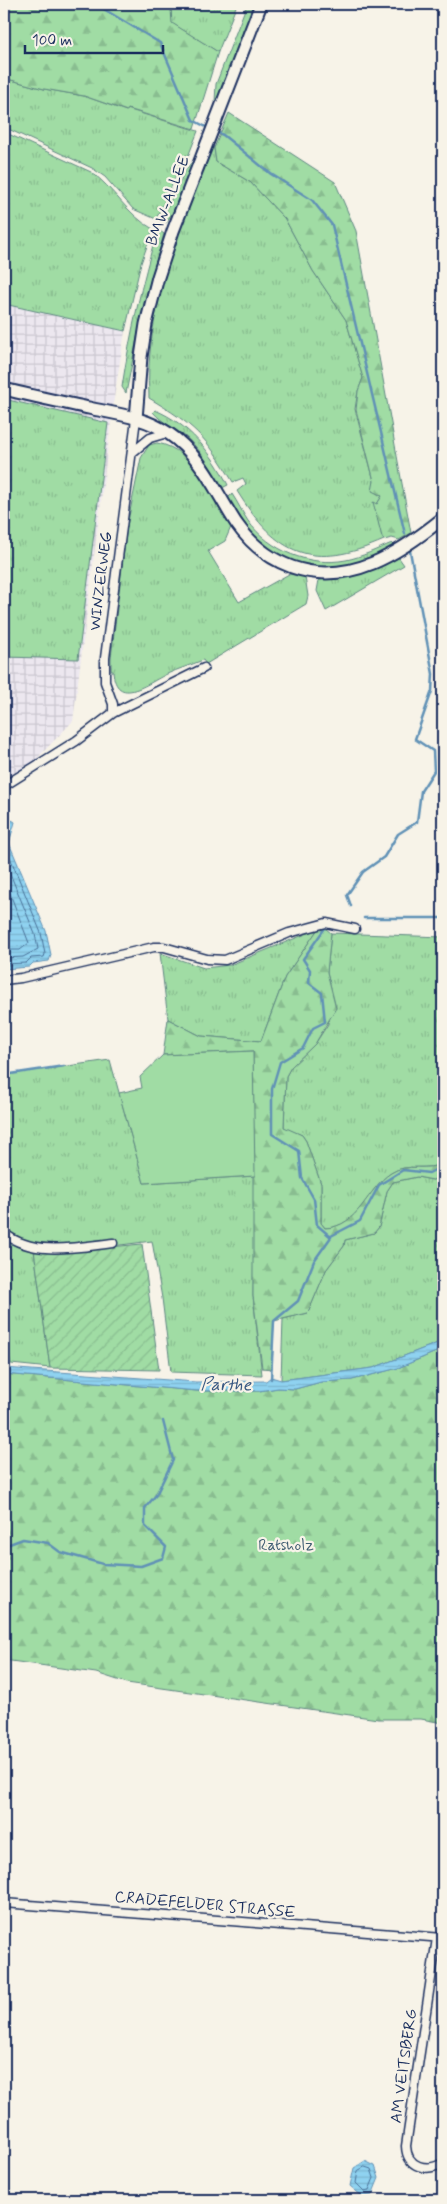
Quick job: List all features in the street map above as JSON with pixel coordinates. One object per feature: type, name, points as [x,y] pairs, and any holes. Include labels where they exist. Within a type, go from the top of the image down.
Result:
[{"type":"main road","name":"BMW-ALLEE","points":[[136,418],[146,324],[158,276],[173,231],[261,4]]},
{"type":"main road","points":[[4,389],[136,418],[167,432],[191,453],[202,466],[243,532],[264,552],[285,564],[314,572],[338,573],[357,570],[374,563],[408,543],[443,518]]},
{"type":"street","name":"WINZERWEG","points":[[113,713],[114,704],[106,682],[105,658],[136,418]]},
{"type":"street","points":[[132,452],[150,438],[167,432]]},
{"type":"street","points":[[4,786],[76,741],[113,713],[204,668]]},
{"type":"street","points":[[4,980],[21,978],[154,947],[164,947],[207,959],[225,960],[289,933],[326,923],[355,929]]},
{"type":"street","points":[[4,1233],[12,1240],[45,1248],[113,1243]]},
{"type":"street","name":"CRADEFELDER STRASSE","points":[[4,1903],[404,1934]]},
{"type":"street","name":"AM VEITSBERG","points":[[404,1934],[440,1938],[406,2154],[411,2161],[422,2168],[432,2168],[443,2162]]},
{"type":"shaded area","points":[[4,304],[125,331],[114,398],[73,721],[22,774],[4,786]]},
{"type":"green space","points":[[4,4],[163,4],[171,9],[172,23],[218,52],[194,129],[128,109],[127,111],[84,96],[44,89],[4,78]]},
{"type":"green space","points":[[163,4],[237,4],[218,52],[171,23],[171,9]]},
{"type":"green space","points":[[247,4],[255,4],[217,103],[215,102],[216,84]]},
{"type":"green space","points":[[4,78],[44,89],[84,96],[126,111],[127,109],[198,131],[189,154],[180,165],[156,219],[133,209],[105,177],[92,168],[4,127]]},
{"type":"green space","points":[[229,113],[335,182],[356,231],[411,533],[399,540],[392,538],[384,540],[373,502],[377,504],[382,496],[372,491],[374,481],[356,410],[358,391],[363,378],[346,320],[313,271],[285,219],[250,182],[216,162],[214,148]]},
{"type":"green space","points":[[4,132],[91,172],[128,209],[153,229],[141,263],[125,331],[4,304]]},
{"type":"green space","points":[[212,147],[214,148],[216,162],[250,182],[285,219],[313,271],[346,320],[363,378],[358,391],[355,409],[374,481],[373,491],[382,496],[377,504],[374,502],[384,540],[337,555],[317,555],[299,552],[282,543],[252,513],[237,491],[246,484],[243,478],[233,482],[215,453],[198,433],[177,416],[149,398],[149,365],[152,333],[159,301],[177,238]]},
{"type":"green space","points":[[198,155],[180,199],[167,222],[164,223],[161,220],[186,169]]},
{"type":"green space","points":[[159,230],[164,234],[144,303],[126,393],[122,387],[125,367],[141,289],[157,231]]},
{"type":"green space","points":[[4,399],[108,423],[78,659],[4,657]]},
{"type":"green space","points":[[155,410],[189,431],[215,462],[228,485],[222,488],[207,462],[193,444],[184,435],[157,416],[153,412]]},
{"type":"green space","points":[[157,443],[171,447],[193,465],[231,527],[225,541],[208,551],[239,602],[289,574],[305,577],[308,596],[306,604],[206,664],[203,660],[167,674],[142,687],[126,691],[120,689],[115,682],[113,671],[111,671],[111,658],[127,526],[141,458],[149,445]]},
{"type":"green space","points":[[232,494],[248,521],[267,541],[305,559],[332,562],[364,555],[392,543],[396,547],[370,559],[345,566],[322,567],[300,564],[280,555],[261,541],[244,522],[228,498]]},
{"type":"green space","points":[[397,555],[404,565],[326,611],[317,591],[319,580],[359,574],[376,568]]},
{"type":"green space","points":[[325,928],[331,933],[327,972],[336,1008],[315,1044],[291,1067],[286,1076],[284,1127],[302,1135],[306,1141],[321,1184],[321,1223],[325,1228],[337,1226],[346,1221],[362,1206],[383,1180],[397,1170],[411,1167],[431,1167],[443,1163],[443,1174],[433,1180],[417,1177],[393,1182],[387,1191],[379,1227],[374,1233],[345,1240],[344,1246],[326,1270],[308,1313],[274,1321],[272,1369],[262,1368],[253,1296],[253,1051],[163,1055],[168,1019],[201,1036],[261,1041],[285,977],[318,929]]},
{"type":"green space","points":[[318,929],[285,977],[261,1041],[201,1036],[168,1019],[160,953],[204,968],[230,965]]},
{"type":"green space","points":[[331,933],[443,937],[443,1163],[431,1167],[404,1168],[391,1173],[375,1188],[362,1206],[347,1221],[337,1226],[325,1228],[321,1223],[321,1184],[306,1141],[302,1135],[284,1128],[286,1076],[291,1067],[315,1044],[328,1024],[331,988],[327,972]]},
{"type":"green space","points":[[253,1051],[255,1176],[144,1183],[119,1093],[142,1088],[140,1077],[163,1055]]},
{"type":"green space","points":[[110,1060],[144,1183],[255,1176],[253,1296],[262,1375],[171,1372],[162,1298],[152,1241],[89,1249],[34,1250],[50,1368],[11,1364],[7,1345],[4,1266],[4,1075]]},
{"type":"green space","points":[[443,1174],[443,1341],[373,1368],[281,1380],[283,1319],[308,1313],[326,1270],[344,1246],[345,1240],[374,1233],[379,1227],[387,1191],[393,1182],[417,1177],[433,1180]]},
{"type":"green space","points":[[142,1244],[159,1370],[50,1368],[34,1250],[89,1249]]},
{"type":"green space","name":"Ratsholz","points":[[443,1349],[443,1723],[421,1719],[378,1719],[127,1683],[96,1673],[4,1660],[4,1374],[197,1391],[295,1389],[321,1382],[352,1380],[398,1368]]},
{"type":"water","points":[[12,820],[15,822],[9,843],[46,931],[51,955],[49,961],[33,963],[29,967],[4,969],[4,829]]},
{"type":"water","name":"Parthe","points":[[443,1341],[443,1349],[398,1368],[352,1380],[321,1382],[295,1389],[197,1391],[4,1374],[4,1368],[196,1382],[266,1381],[271,1377],[281,1380],[373,1368]]},
{"type":"water","points":[[365,2161],[375,2166],[379,2178],[372,2195],[362,2196],[350,2186],[354,2168]]},
{"type":"waterway","points":[[88,4],[102,8],[160,43],[193,120],[208,128]]},
{"type":"waterway","points":[[216,132],[223,135],[271,174],[312,200],[332,225],[405,534]]},
{"type":"waterway","points":[[351,906],[347,895],[363,872],[384,857],[398,834],[417,822],[421,791],[434,771],[433,751],[415,739],[432,691],[433,674],[410,551]]},
{"type":"waterway","points":[[364,918],[443,918]]},
{"type":"waterway","points":[[271,1379],[274,1321],[298,1301],[314,1261],[331,1237],[317,1225],[314,1199],[302,1178],[299,1151],[272,1134],[272,1089],[280,1062],[303,1048],[313,1028],[325,1022],[322,993],[309,983],[310,970],[303,959],[325,928]]},
{"type":"waterway","points":[[4,1075],[64,1066]]},
{"type":"waterway","points":[[331,1236],[360,1221],[379,1185],[403,1170],[429,1173],[443,1166]]},
{"type":"waterway","points":[[4,1546],[23,1539],[48,1543],[60,1552],[103,1564],[141,1566],[163,1558],[166,1547],[145,1526],[145,1508],[156,1495],[173,1460],[163,1421]]}]
